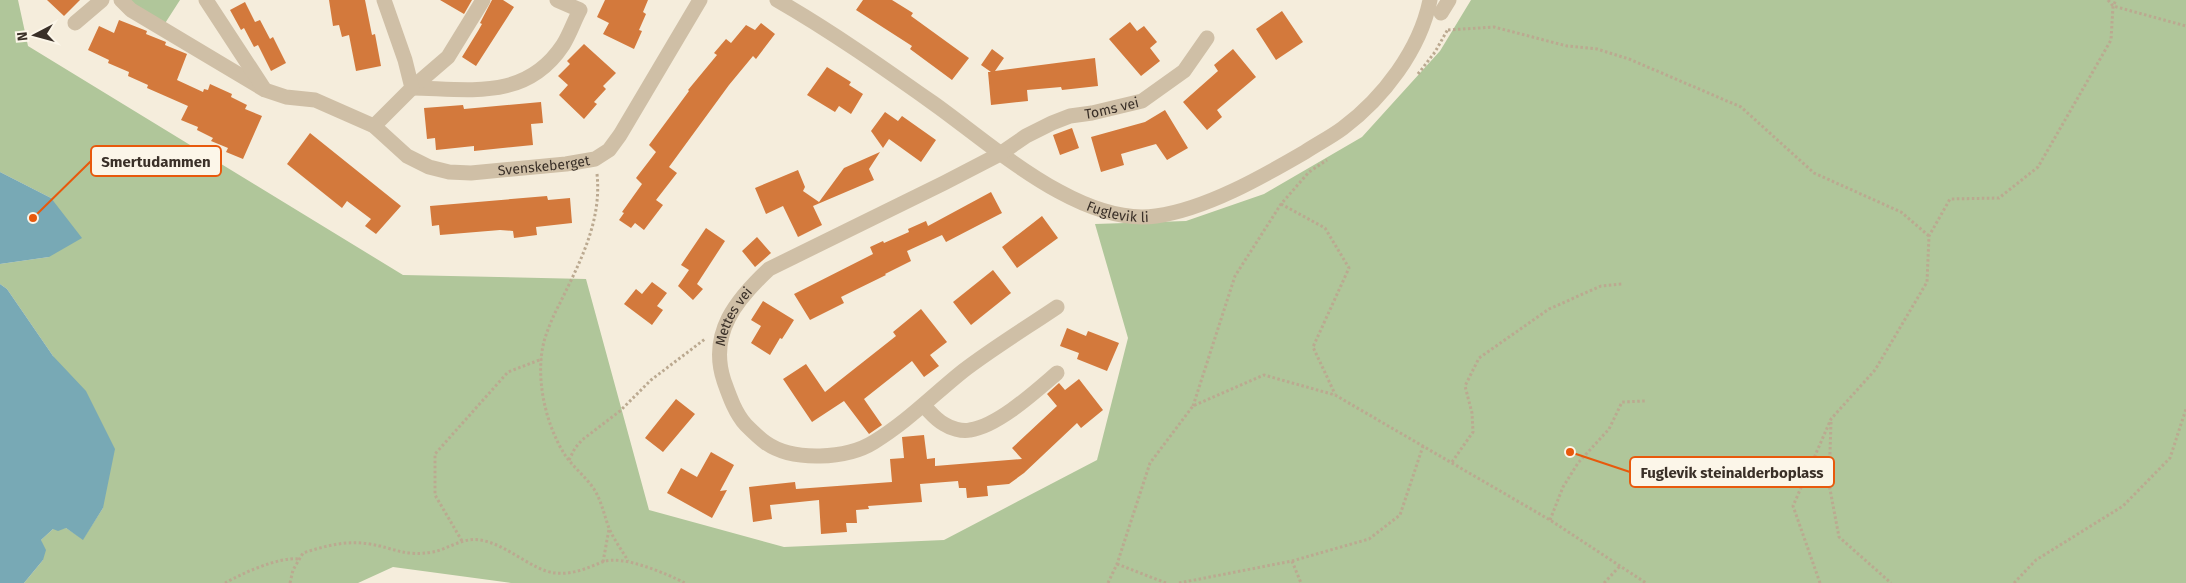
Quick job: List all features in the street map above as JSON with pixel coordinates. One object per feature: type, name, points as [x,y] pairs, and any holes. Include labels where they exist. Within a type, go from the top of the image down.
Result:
[{"type":"street","points":[[75,23],[102,0]]},
{"type":"street","name":"Svenskeberget","points":[[121,0],[131,10],[265,90],[286,97],[315,100],[374,126],[407,156],[429,167],[449,172],[471,173],[566,164],[595,159],[609,150],[620,135],[700,0]]},
{"type":"street","points":[[206,0],[265,90]]},
{"type":"street","points":[[384,0],[405,60],[412,88]]},
{"type":"street","points":[[374,126],[412,88],[448,57],[483,0]]},
{"type":"street","points":[[412,88],[479,90],[504,87],[527,80],[547,64],[563,45],[583,5],[557,0]]},
{"type":"street","name":"Fuglevik li","points":[[777,0],[810,19],[934,103],[1000,154],[1052,187],[1090,206],[1132,216],[1156,216],[1194,206],[1262,178],[1342,129],[1368,107],[1405,62],[1417,38],[1430,0]]},
{"type":"street","points":[[1441,13],[1450,0]]},
{"type":"street","name":"Toms vei","points":[[1000,154],[1026,136],[1070,116],[1092,113],[1142,100],[1184,71],[1208,38]]},
{"type":"street","name":"Mettes vei","points":[[1000,154],[769,269],[748,289],[732,310],[723,330],[721,371],[730,397],[745,424],[766,443],[787,452],[821,456],[846,454],[873,443],[924,406],[963,371],[1057,307]]},
{"type":"street","points":[[924,406],[942,424],[955,429],[970,430],[995,421],[1022,402],[1057,373]]},
{"type":"path","points":[[2108,0],[2113,6],[2186,26]]},
{"type":"path","points":[[1820,583],[1793,506],[1831,419],[1875,370],[1926,282],[1929,236],[1950,199],[1999,198],[2038,167],[2110,40],[2113,6],[2116,0]]},
{"type":"path","points":[[1412,81],[1435,52],[1448,30],[1446,20],[1441,13]]},
{"type":"path","points":[[1448,30],[1494,28],[1568,46],[1597,49],[1629,60],[1741,107],[1814,173],[1901,212],[1929,236]]},
{"type":"path","points":[[1108,583],[1150,463],[1193,406],[1235,276],[1280,204],[1309,172],[1333,155]]},
{"type":"path","points":[[595,159],[598,194],[595,220],[583,253],[551,323],[545,339],[542,359],[548,421],[569,460],[601,500],[609,529],[628,561]]},
{"type":"path","points":[[1280,204],[1325,228],[1349,268],[1313,347],[1335,395]]},
{"type":"path","points":[[1452,462],[1473,432],[1472,413],[1465,386],[1479,358],[1548,309],[1601,286],[1622,284]]},
{"type":"path","points":[[569,460],[582,440],[620,412],[651,380],[696,345],[723,330]]},
{"type":"path","points":[[462,541],[436,495],[435,454],[508,372],[542,359]]},
{"type":"path","points":[[1193,406],[1264,375],[1335,395],[1550,520],[1646,583]]},
{"type":"path","points":[[1550,520],[1563,487],[1578,463],[1609,429],[1622,402],[1645,401]]},
{"type":"path","points":[[2014,583],[2036,560],[2123,506],[2170,458],[2186,409]]},
{"type":"path","points":[[1831,419],[1829,484],[1839,537],[1890,583]]},
{"type":"path","points":[[1179,583],[1292,561],[1369,539],[1400,515],[1423,446]]},
{"type":"path","points":[[603,562],[609,529]]},
{"type":"path","points":[[290,583],[298,559],[303,553],[344,543],[370,544],[402,553],[414,554],[434,552],[462,541],[478,539],[496,544],[547,572],[557,573],[593,568],[603,562],[628,561],[685,583]]},
{"type":"path","points":[[225,583],[267,565],[283,560],[298,559]]},
{"type":"path","points":[[1292,561],[1301,583]]},
{"type":"path","points":[[1116,564],[1166,583]]},
{"type":"path","points":[[1604,583],[1620,566]]},
{"type":"green space","points":[[0,0],[18,0],[28,46],[403,275],[586,279],[649,510],[784,547],[944,540],[1097,460],[1128,338],[1095,224],[1186,221],[1264,194],[1362,137],[1440,51],[1471,0],[2186,0],[2186,583],[511,583],[393,567],[358,583],[24,583],[43,560],[41,540],[53,529],[66,528],[83,539],[103,508],[53,356],[7,289],[0,284],[0,264],[49,257],[51,198],[0,172]]},
{"type":"green space","points":[[121,0],[180,0],[162,28]]},
{"type":"water","points":[[0,172],[51,198],[82,238],[49,257],[0,264]]},
{"type":"water","points":[[0,284],[7,289],[53,356],[86,391],[115,449],[103,508],[83,540],[66,528],[58,531],[53,529],[41,540],[46,550],[43,560],[24,583],[0,583]]},
{"type":"building","points":[[47,0],[80,0],[64,16]]},
{"type":"building","points":[[329,0],[365,0],[372,35],[375,34],[381,66],[356,71],[349,35],[342,37],[339,25],[333,26]]},
{"type":"building","points":[[440,0],[472,0],[464,14]]},
{"type":"building","points":[[492,0],[503,0],[514,7],[476,66],[462,57],[482,24],[480,23]]},
{"type":"building","points":[[605,0],[648,0],[643,12],[646,14],[639,30],[642,31],[634,49],[603,34],[609,23],[597,17]]},
{"type":"building","points":[[863,0],[892,0],[913,13],[911,16],[969,58],[952,80],[910,49],[912,46],[856,10]]},
{"type":"building","points":[[245,2],[255,22],[260,20],[270,39],[273,37],[286,63],[271,71],[258,45],[254,47],[244,28],[241,30],[230,10]]},
{"type":"building","points":[[1282,11],[1303,42],[1276,60],[1256,29]]},
{"type":"building","points":[[119,20],[147,31],[146,34],[166,42],[165,45],[187,54],[177,80],[203,92],[204,89],[208,90],[210,84],[232,94],[231,97],[247,105],[245,109],[262,116],[243,159],[226,152],[228,148],[211,141],[213,138],[197,130],[198,127],[181,120],[188,106],[147,88],[148,85],[128,76],[129,72],[108,63],[109,60],[88,50],[99,26],[114,33]]},
{"type":"building","points":[[1130,22],[1137,31],[1144,26],[1157,42],[1150,48],[1160,61],[1141,76],[1109,39]]},
{"type":"building","points":[[761,23],[775,34],[756,59],[753,56],[729,85],[669,167],[677,173],[656,200],[663,205],[644,230],[635,223],[631,228],[619,220],[624,213],[622,212],[642,184],[636,178],[656,152],[649,145],[688,90],[717,55],[714,53],[726,39],[731,43],[746,25],[755,30]]},
{"type":"building","points":[[584,44],[616,73],[603,86],[606,89],[594,102],[597,104],[584,119],[559,95],[568,85],[558,76],[570,64],[567,61]]},
{"type":"building","points":[[992,49],[1004,58],[995,71],[1095,58],[1098,86],[1062,90],[1061,87],[1027,90],[1028,101],[991,105],[988,72],[991,72],[981,65]]},
{"type":"building","points":[[1233,49],[1256,77],[1217,110],[1222,117],[1207,130],[1183,102],[1218,71],[1214,65]]},
{"type":"building","points":[[827,67],[851,82],[849,85],[863,94],[851,114],[839,106],[835,112],[807,95]]},
{"type":"building","points":[[541,102],[543,123],[531,124],[533,145],[474,151],[474,146],[436,150],[435,138],[427,139],[424,108],[463,105],[464,109]]},
{"type":"building","points":[[1165,110],[1188,148],[1167,160],[1156,144],[1121,154],[1124,165],[1101,172],[1091,137],[1145,122]]},
{"type":"building","points":[[885,112],[898,121],[902,116],[936,140],[921,162],[889,139],[883,148],[871,131]]},
{"type":"building","points":[[1072,128],[1079,148],[1060,155],[1053,135]]},
{"type":"building","points":[[310,133],[401,206],[376,234],[365,226],[371,219],[347,201],[342,208],[287,164]]},
{"type":"building","points":[[880,152],[869,169],[874,180],[813,206],[822,225],[798,237],[783,206],[766,214],[755,188],[798,170],[805,187],[803,191],[819,202],[844,168]]},
{"type":"building","points":[[991,192],[1002,213],[946,242],[942,235],[907,251],[911,261],[841,297],[844,303],[810,320],[794,294],[873,254],[870,247],[909,232],[908,229],[926,221],[928,226]]},
{"type":"building","points":[[547,196],[548,200],[570,198],[572,223],[536,227],[537,235],[514,238],[513,231],[500,230],[440,235],[439,225],[432,226],[430,206]]},
{"type":"building","points":[[1042,216],[1058,238],[1017,268],[1002,247]]},
{"type":"building","points":[[706,228],[725,241],[697,284],[703,289],[693,300],[678,286],[689,270],[681,265]]},
{"type":"building","points":[[757,237],[771,253],[755,267],[742,251]]},
{"type":"building","points":[[993,270],[1011,293],[971,325],[953,302]]},
{"type":"building","points":[[652,282],[667,293],[657,306],[663,310],[652,325],[624,304],[636,289],[642,294]]},
{"type":"building","points":[[763,301],[794,320],[770,355],[751,343],[761,326],[751,320]]},
{"type":"building","points":[[921,309],[947,342],[930,355],[939,366],[924,377],[912,361],[864,399],[882,425],[869,434],[844,401],[812,422],[783,379],[806,364],[825,392],[896,336],[893,332]]},
{"type":"building","points":[[1067,328],[1086,336],[1088,331],[1119,343],[1107,371],[1077,359],[1079,353],[1060,346]]},
{"type":"building","points":[[1079,379],[1103,410],[1081,428],[1077,423],[1024,473],[1009,484],[987,486],[988,496],[967,498],[966,488],[959,488],[958,481],[920,484],[922,502],[868,506],[869,509],[856,510],[857,523],[846,523],[847,532],[821,534],[819,500],[770,505],[772,519],[753,522],[749,487],[795,482],[796,489],[892,482],[890,459],[904,458],[902,437],[924,435],[927,459],[935,458],[935,466],[1022,459],[1012,448],[1057,406],[1047,394],[1059,383],[1065,390]]},
{"type":"building","points":[[676,399],[695,414],[663,452],[645,438]]},
{"type":"building","points":[[711,452],[734,465],[720,491],[727,490],[712,518],[667,493],[681,468],[697,477]]},
{"type":"place","name":"Smertudammen","points":[[33,218]]},
{"type":"place","name":"Fuglevik steinalderboplass","points":[[1570,452]]}]
